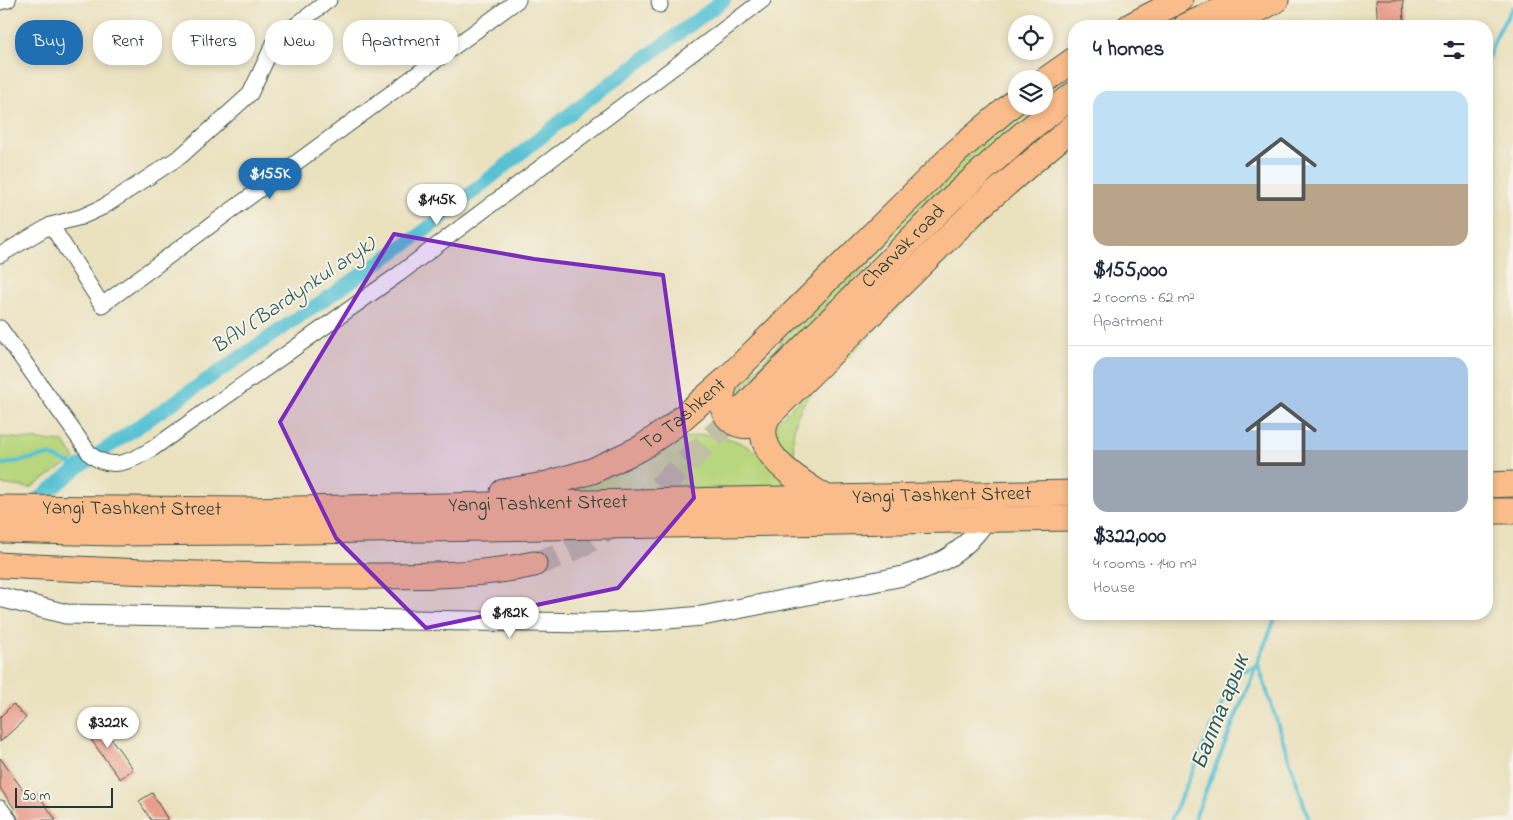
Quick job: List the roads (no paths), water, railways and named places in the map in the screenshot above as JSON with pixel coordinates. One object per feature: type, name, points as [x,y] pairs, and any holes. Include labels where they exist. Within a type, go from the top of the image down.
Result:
[{"type":"highway","points":[[1142,20],[1180,0]]},
{"type":"highway","points":[[1199,20],[1243,0]]},
{"type":"highway","points":[[1239,20],[1276,0]]},
{"type":"highway","points":[[1053,75],[1068,64]]},
{"type":"highway","name":"Charvak road","points":[[742,409],[951,199],[1017,140],[1068,99]]},
{"type":"highway","name":"To Tashkent","points":[[248,510],[380,498],[497,492],[567,479],[592,472],[641,448],[674,426],[728,378],[933,175],[1008,108]]},
{"type":"highway","points":[[728,378],[721,398],[722,408],[727,417],[737,423],[748,425],[758,423],[768,416],[978,208],[1068,131]]},
{"type":"highway","points":[[768,416],[763,430],[766,448],[797,479],[825,497]]},
{"type":"highway","points":[[1493,484],[1513,484]]},
{"type":"highway","name":"Yangi Tashkent Street","points":[[7,520],[49,509],[248,510],[1068,492]]},
{"type":"highway","points":[[1493,511],[1513,510]]},
{"type":"highway","name":"Yangi Tashkent Street","points":[[7,520],[246,532],[1068,518]]},
{"type":"highway","points":[[0,565],[225,576],[305,576],[471,574],[534,564]]},
{"type":"street","points":[[0,2],[8,0]]},
{"type":"street","points":[[0,255],[51,225],[81,217],[103,208],[181,156],[250,94],[275,41],[329,0]]},
{"type":"street","points":[[51,225],[102,305],[518,0]]},
{"type":"street","points":[[0,328],[86,449],[95,458],[109,463],[130,462],[152,449],[399,274],[763,0]]},
{"type":"street","points":[[0,597],[66,614],[588,623],[684,618],[903,576],[923,570],[943,562],[960,550],[973,538],[986,520]]},
{"type":"street","points":[[0,808],[8,820]]},
{"type":"waterway","name":"BAV (Bardynkul aryk)","points":[[28,507],[79,467],[419,235],[581,105],[724,0]]},
{"type":"waterway","name":"Балта арык","points":[[1493,45],[1498,32],[1513,7]]},
{"type":"waterway","points":[[0,465],[49,455],[79,467]]},
{"type":"waterway","name":"Балта арык","points":[[1194,820],[1275,620]]},
{"type":"waterway","points":[[1258,664],[1309,820]]},
{"type":"waterway","points":[[1171,820],[1235,675],[1258,664]]},
{"type":"tunnel","points":[[534,564],[565,553],[593,538],[620,520],[671,477],[742,409]]}]
